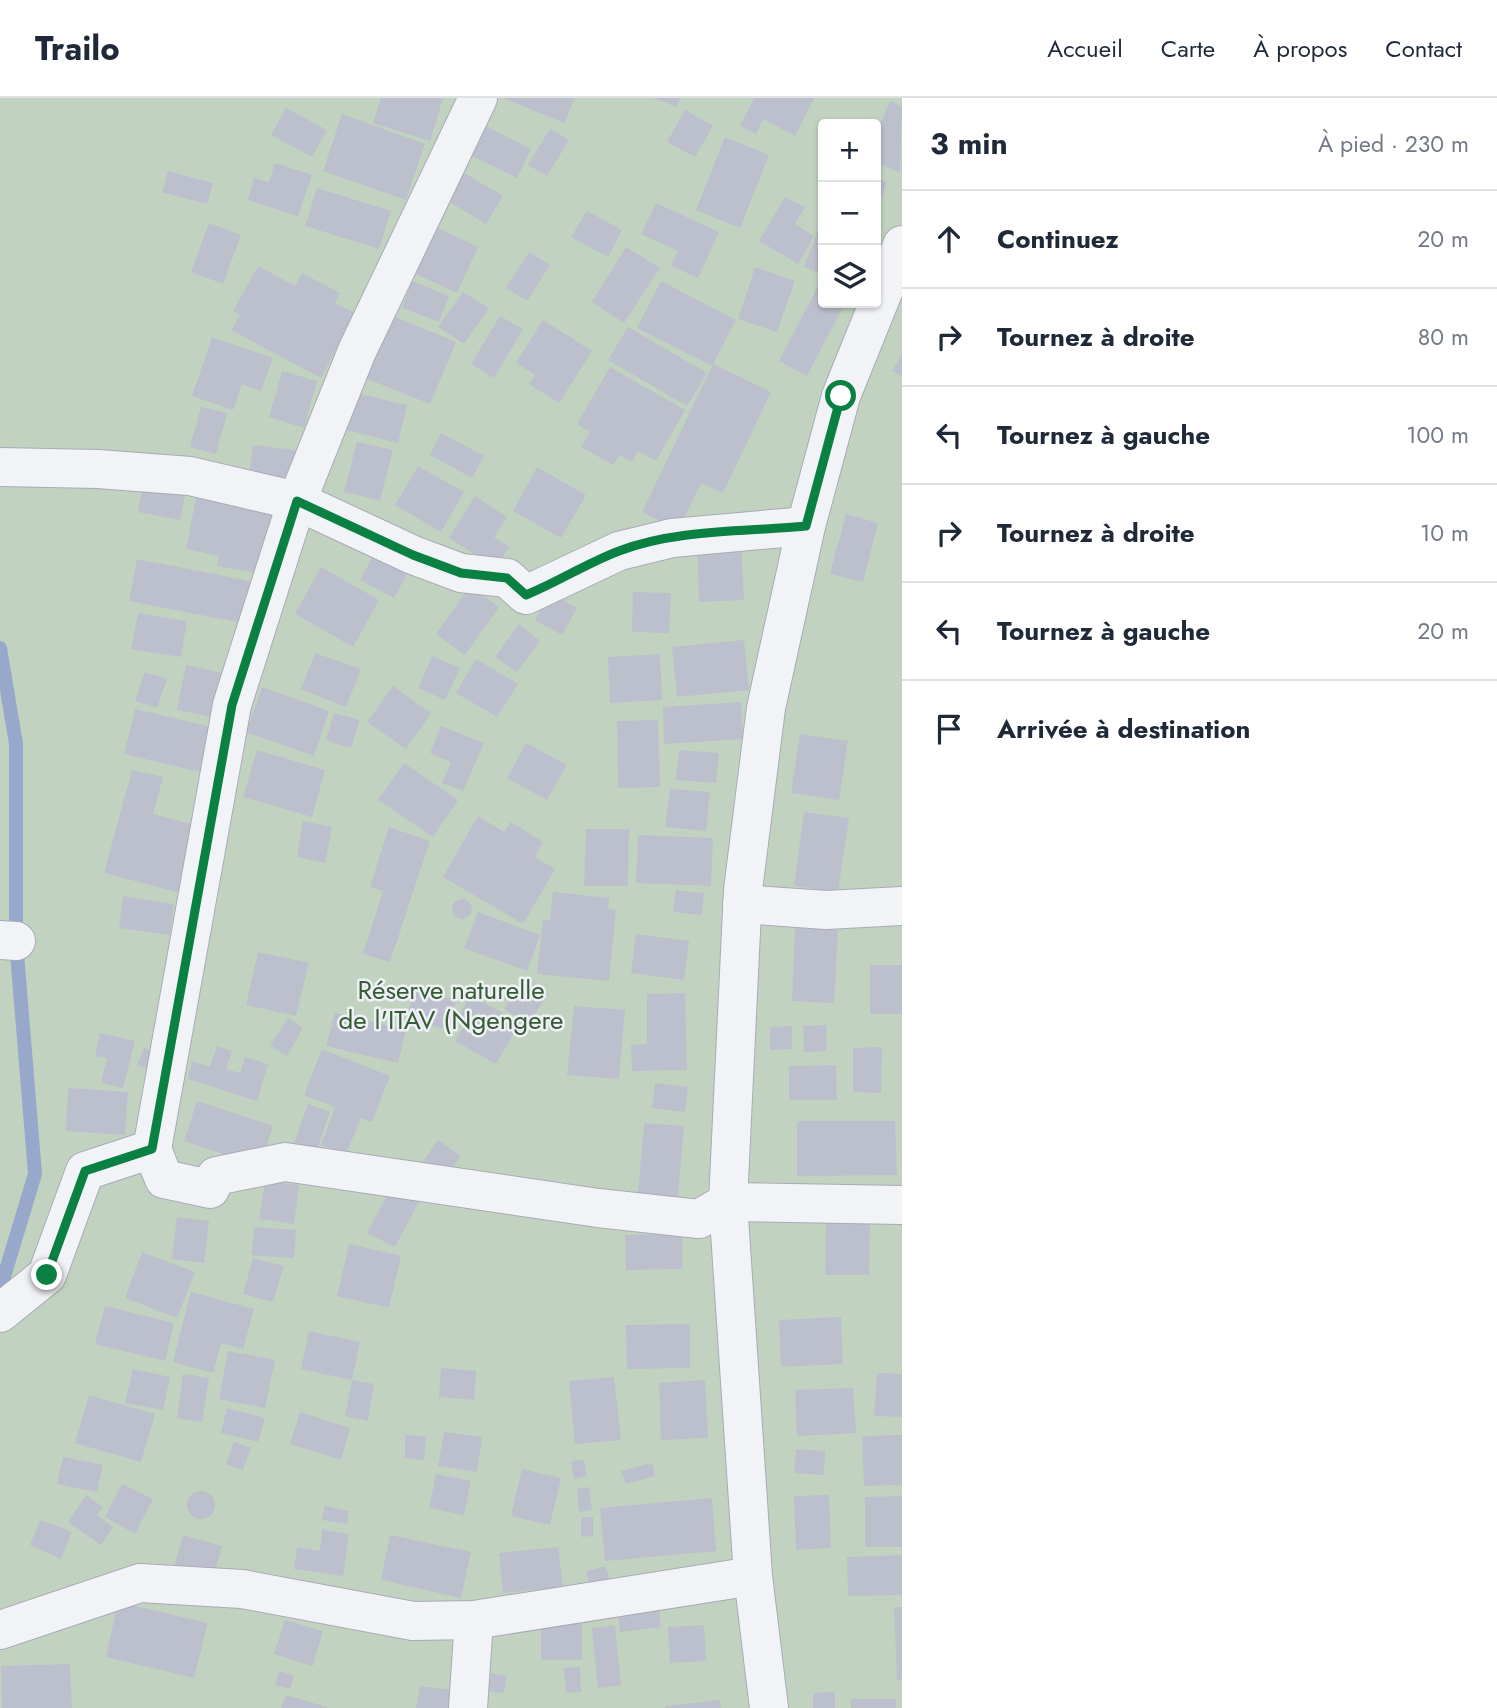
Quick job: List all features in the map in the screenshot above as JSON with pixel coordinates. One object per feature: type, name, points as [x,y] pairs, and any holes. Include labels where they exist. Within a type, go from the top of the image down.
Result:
[{"type":"street","points":[[478,98],[357,351],[297,501],[232,705],[152,1149],[164,1179],[210,1189],[216,1176],[285,1162],[598,1208],[699,1219],[728,1202],[902,1205]]},
{"type":"street","points":[[769,1708],[753,1576],[728,1202],[742,904],[766,708],[806,526],[841,396],[902,245]]},
{"type":"street","points":[[0,467],[98,469],[190,476],[297,501],[413,555],[461,573],[507,578],[526,595],[620,551],[672,538],[806,526]]},
{"type":"street","points":[[742,904],[826,910],[902,906]]},
{"type":"street","points":[[0,1313],[47,1275],[85,1171],[152,1149]]},
{"type":"street","points":[[0,1630],[140,1583],[242,1589],[413,1621],[474,1620],[753,1576]]},
{"type":"street","points":[[468,1708],[474,1620]]},
{"type":"green space","name":"Réserve naturelle de l'ITAV (Ngengere","points":[[0,98],[902,98],[902,1708],[0,1708]]},
{"type":"building","points":[[381,98],[443,98],[430,141],[373,123]]},
{"type":"building","points":[[503,98],[575,98],[564,123]]},
{"type":"building","points":[[653,98],[680,98],[676,107]]},
{"type":"building","points":[[754,98],[814,98],[795,136],[763,119],[756,134],[740,126]]},
{"type":"building","points":[[890,101],[902,106],[900,173],[881,164],[881,122]]},
{"type":"building","points":[[286,108],[327,130],[312,157],[271,135]]},
{"type":"building","points":[[685,110],[713,126],[695,157],[667,142]]},
{"type":"building","points":[[342,114],[425,144],[406,200],[323,171]]},
{"type":"building","points":[[480,123],[531,149],[517,178],[466,153]]},
{"type":"building","points":[[550,129],[569,140],[547,176],[528,165]]},
{"type":"building","points":[[725,137],[769,155],[740,228],[696,210]]},
{"type":"building","points":[[275,163],[312,175],[298,216],[248,200],[254,178],[269,182]]},
{"type":"building","points":[[459,170],[503,196],[486,224],[443,198]]},
{"type":"building","points":[[168,171],[213,183],[207,204],[162,192]]},
{"type":"building","points":[[881,180],[887,182],[881,199]]},
{"type":"building","points":[[317,188],[391,211],[379,249],[305,226]]},
{"type":"building","points":[[785,197],[805,207],[795,224],[814,236],[798,264],[759,241]]},
{"type":"building","points":[[656,203],[719,232],[698,278],[671,266],[678,251],[641,234]]},
{"type":"building","points":[[587,211],[622,230],[608,257],[571,237]]},
{"type":"building","points":[[209,223],[241,235],[223,284],[191,272]]},
{"type":"building","points":[[434,226],[478,247],[457,293],[412,272]]},
{"type":"building","points":[[818,230],[818,272],[804,267]]},
{"type":"building","points":[[626,247],[660,268],[624,323],[592,302]]},
{"type":"building","points":[[529,252],[550,265],[527,301],[506,288]]},
{"type":"building","points":[[258,266],[295,286],[302,273],[340,293],[335,303],[355,313],[321,378],[231,330],[240,315],[233,311]]},
{"type":"building","points":[[755,267],[795,281],[777,332],[738,319]]},
{"type":"building","points":[[412,281],[449,296],[439,322],[402,308]]},
{"type":"building","points":[[661,281],[736,320],[712,366],[637,328]]},
{"type":"building","points":[[818,286],[818,308],[842,308],[807,376],[779,361]]},
{"type":"building","points":[[463,292],[489,308],[464,344],[438,327]]},
{"type":"building","points":[[386,313],[456,342],[430,404],[360,376]]},
{"type":"building","points":[[500,316],[523,329],[494,378],[471,364]]},
{"type":"building","points":[[543,320],[592,351],[559,403],[529,384],[535,375],[516,363]]},
{"type":"building","points":[[628,327],[707,373],[687,406],[608,360]]},
{"type":"building","points":[[212,337],[273,358],[261,391],[242,384],[233,410],[192,396]]},
{"type":"building","points":[[902,354],[902,376],[892,371]]},
{"type":"building","points":[[713,364],[771,392],[723,493],[701,483],[678,531],[642,512]]},
{"type":"building","points":[[610,367],[685,410],[656,461],[638,451],[632,462],[620,455],[613,465],[581,447],[590,432],[577,424]]},
{"type":"building","points":[[282,371],[317,381],[304,428],[269,417]]},
{"type":"building","points":[[356,393],[407,405],[398,443],[347,430]]},
{"type":"building","points":[[201,407],[227,413],[216,454],[190,447]]},
{"type":"building","points":[[441,433],[484,456],[472,478],[430,455]]},
{"type":"building","points":[[357,442],[393,450],[380,500],[344,492]]},
{"type":"building","points":[[253,445],[295,450],[291,480],[249,476]]},
{"type":"building","points":[[418,466],[464,492],[441,532],[395,505]]},
{"type":"building","points":[[537,467],[586,495],[561,538],[513,511]]},
{"type":"building","points":[[144,481],[186,490],[180,520],[138,512]]},
{"type":"building","points":[[475,496],[507,517],[494,537],[509,547],[496,568],[449,538]]},
{"type":"building","points":[[196,498],[274,513],[263,574],[217,566],[219,556],[186,549]]},
{"type":"building","points":[[846,514],[878,523],[863,582],[830,574]]},
{"type":"building","points":[[741,539],[744,600],[699,602],[697,541]]},
{"type":"building","points":[[376,551],[410,569],[394,598],[360,580]]},
{"type":"building","points":[[137,559],[255,582],[247,624],[129,601]]},
{"type":"building","points":[[321,567],[379,600],[353,647],[295,614]]},
{"type":"building","points":[[470,586],[499,607],[465,655],[436,634]]},
{"type":"building","points":[[633,592],[671,593],[669,633],[632,632]]},
{"type":"building","points":[[551,593],[577,608],[562,635],[535,620]]},
{"type":"building","points":[[138,613],[187,621],[181,657],[131,649]]},
{"type":"building","points":[[519,624],[540,641],[517,672],[495,657]]},
{"type":"building","points":[[744,640],[749,690],[677,697],[672,647]]},
{"type":"building","points":[[315,653],[361,669],[346,707],[301,689]]},
{"type":"building","points":[[660,654],[662,700],[610,703],[608,657]]},
{"type":"building","points":[[432,656],[460,668],[445,700],[418,688]]},
{"type":"building","points":[[476,659],[518,684],[497,717],[456,693]]},
{"type":"building","points":[[186,665],[228,674],[217,718],[177,710]]},
{"type":"building","points":[[145,672],[167,679],[157,708],[135,701]]},
{"type":"building","points":[[393,686],[431,713],[406,749],[367,722]]},
{"type":"building","points":[[262,687],[329,711],[314,756],[246,732]]},
{"type":"building","points":[[741,702],[743,739],[664,744],[663,707]]},
{"type":"building","points":[[135,709],[215,728],[204,773],[124,754]]},
{"type":"building","points":[[334,713],[360,720],[351,748],[326,740]]},
{"type":"building","points":[[658,720],[660,787],[618,788],[617,721]]},
{"type":"building","points":[[441,726],[484,743],[463,791],[442,783],[451,762],[430,753]]},
{"type":"building","points":[[800,734],[848,741],[839,800],[791,793]]},
{"type":"building","points":[[526,743],[567,765],[547,800],[507,778]]},
{"type":"building","points":[[257,750],[325,770],[312,817],[243,797]]},
{"type":"building","points":[[679,750],[719,753],[716,783],[676,780]]},
{"type":"building","points":[[404,763],[458,800],[433,837],[378,800]]},
{"type":"building","points":[[132,770],[163,777],[153,814],[206,828],[189,895],[104,873]]},
{"type":"building","points":[[670,789],[710,792],[706,831],[665,827]]},
{"type":"building","points":[[804,812],[849,818],[838,892],[794,886]]},
{"type":"building","points":[[478,816],[504,832],[511,822],[543,842],[535,857],[555,869],[523,924],[443,877]]},
{"type":"building","points":[[303,821],[332,827],[325,863],[297,857]]},
{"type":"building","points":[[389,827],[430,841],[390,962],[363,954],[383,891],[370,887]]},
{"type":"building","points":[[586,829],[629,829],[628,886],[584,886]]},
{"type":"building","points":[[638,835],[713,838],[711,886],[636,883]]},
{"type":"building","points":[[676,890],[704,893],[702,915],[673,912]]},
{"type":"building","points":[[553,892],[609,898],[608,909],[616,910],[609,981],[537,974],[543,920],[550,920]]},
{"type":"building","points":[[123,896],[174,904],[170,935],[119,928]]},
{"type":"building","points":[[462,899],[469,902],[472,909],[469,916],[462,919],[455,916],[452,909],[455,902]]},
{"type":"building","points":[[478,912],[540,935],[527,971],[464,948]]},
{"type":"building","points":[[795,928],[838,930],[834,1003],[792,1001]]},
{"type":"building","points":[[636,934],[689,941],[684,980],[631,973]]},
{"type":"building","points":[[258,952],[309,963],[296,1016],[246,1005]]},
{"type":"building","points":[[870,965],[902,965],[902,1014],[870,1014]]},
{"type":"building","points":[[524,977],[548,993],[529,1024],[504,1009]]},
{"type":"building","points":[[414,990],[456,1000],[449,1030],[406,1020]]},
{"type":"building","points":[[685,993],[687,1070],[632,1071],[631,1045],[647,1044],[647,994]]},
{"type":"building","points":[[471,995],[520,1023],[496,1064],[455,1041],[465,1024],[456,1020]]},
{"type":"building","points":[[574,1006],[625,1010],[619,1079],[567,1075]]},
{"type":"building","points":[[335,1013],[406,1030],[398,1063],[326,1046]]},
{"type":"building","points":[[288,1018],[303,1028],[287,1056],[270,1046]]},
{"type":"building","points":[[826,1025],[827,1051],[804,1052],[803,1026]]},
{"type":"building","points":[[792,1026],[792,1049],[770,1050],[770,1027]]},
{"type":"building","points":[[100,1033],[135,1041],[123,1088],[101,1083],[107,1058],[95,1056]]},
{"type":"building","points":[[217,1046],[232,1051],[226,1069],[240,1073],[245,1057],[268,1064],[257,1101],[188,1079],[192,1061],[210,1067]]},
{"type":"building","points":[[882,1047],[881,1093],[853,1092],[853,1048]]},
{"type":"building","points":[[144,1048],[157,1053],[150,1070],[137,1065]]},
{"type":"building","points":[[322,1049],[390,1076],[372,1122],[361,1118],[346,1154],[321,1145],[335,1107],[304,1095]]},
{"type":"building","points":[[836,1065],[837,1100],[789,1100],[789,1066]]},
{"type":"building","points":[[655,1083],[688,1087],[685,1112],[652,1108]]},
{"type":"building","points":[[68,1088],[128,1092],[125,1135],[66,1131]]},
{"type":"building","points":[[197,1101],[273,1126],[260,1166],[184,1141]]},
{"type":"building","points":[[308,1104],[330,1112],[314,1158],[292,1149]]},
{"type":"building","points":[[797,1121],[895,1121],[897,1175],[797,1176]]},
{"type":"building","points":[[644,1123],[684,1126],[678,1197],[638,1193]]},
{"type":"building","points":[[438,1140],[461,1156],[442,1182],[420,1166]]},
{"type":"building","points":[[265,1181],[299,1185],[294,1224],[259,1219]]},
{"type":"building","points":[[393,1184],[421,1198],[395,1247],[367,1233]]},
{"type":"building","points":[[177,1217],[209,1221],[204,1263],[172,1259]]},
{"type":"building","points":[[826,1221],[870,1221],[869,1275],[825,1275]]},
{"type":"building","points":[[254,1227],[296,1230],[294,1258],[252,1255]]},
{"type":"building","points":[[683,1234],[682,1269],[626,1270],[625,1235]]},
{"type":"building","points":[[349,1244],[401,1256],[389,1308],[337,1296]]},
{"type":"building","points":[[142,1252],[195,1272],[177,1318],[125,1298]]},
{"type":"building","points":[[253,1258],[284,1266],[273,1302],[243,1294]]},
{"type":"building","points":[[191,1292],[254,1309],[243,1349],[221,1343],[213,1373],[173,1362]]},
{"type":"building","points":[[105,1306],[174,1323],[165,1361],[95,1344]]},
{"type":"building","points":[[841,1317],[843,1364],[781,1367],[779,1320]]},
{"type":"building","points":[[690,1324],[690,1368],[627,1369],[626,1325]]},
{"type":"building","points":[[309,1331],[360,1342],[352,1380],[301,1369]]},
{"type":"building","points":[[228,1351],[275,1360],[265,1408],[219,1399]]},
{"type":"building","points":[[441,1368],[476,1371],[474,1400],[439,1397]]},
{"type":"building","points":[[133,1369],[170,1377],[163,1410],[125,1403]]},
{"type":"building","points":[[877,1373],[902,1374],[902,1417],[874,1416]]},
{"type":"building","points":[[183,1374],[209,1378],[202,1422],[177,1418]]},
{"type":"building","points":[[614,1377],[621,1440],[575,1444],[569,1381]]},
{"type":"building","points":[[352,1380],[374,1384],[368,1421],[345,1416]]},
{"type":"building","points":[[705,1380],[708,1438],[661,1440],[659,1383]]},
{"type":"building","points":[[853,1388],[856,1433],[797,1436],[795,1390]]},
{"type":"building","points":[[89,1395],[155,1414],[141,1462],[75,1443]]},
{"type":"building","points":[[227,1408],[265,1418],[258,1442],[221,1433]]},
{"type":"building","points":[[300,1412],[350,1428],[341,1460],[290,1444]]},
{"type":"building","points":[[444,1432],[482,1437],[477,1472],[438,1466]]},
{"type":"building","points":[[405,1435],[426,1436],[424,1460],[405,1458]]},
{"type":"building","points":[[902,1435],[902,1485],[864,1486],[862,1436]]},
{"type":"building","points":[[234,1442],[251,1448],[243,1470],[226,1464]]},
{"type":"building","points":[[796,1449],[825,1451],[824,1475],[794,1473]]},
{"type":"building","points":[[63,1457],[103,1465],[97,1492],[57,1484]]},
{"type":"building","points":[[584,1460],[587,1476],[574,1479],[571,1461]]},
{"type":"building","points":[[652,1463],[655,1476],[626,1484],[621,1471]]},
{"type":"building","points":[[522,1469],[561,1478],[550,1525],[511,1516]]},
{"type":"building","points":[[436,1474],[471,1481],[464,1515],[429,1508]]},
{"type":"building","points":[[122,1484],[153,1499],[135,1534],[105,1517]]},
{"type":"building","points":[[589,1487],[592,1510],[579,1512],[577,1489]]},
{"type":"building","points":[[201,1491],[211,1495],[215,1505],[211,1515],[201,1519],[191,1515],[187,1505],[191,1495]]},
{"type":"building","points":[[86,1495],[103,1507],[97,1515],[113,1527],[101,1545],[68,1522]]},
{"type":"building","points":[[829,1495],[831,1548],[796,1550],[794,1496]]},
{"type":"building","points":[[902,1496],[902,1547],[865,1547],[865,1497]]},
{"type":"building","points":[[712,1498],[716,1551],[605,1561],[600,1508]]},
{"type":"building","points":[[325,1506],[349,1511],[347,1524],[322,1520]]},
{"type":"building","points":[[581,1517],[593,1517],[593,1536],[581,1537]]},
{"type":"building","points":[[40,1520],[72,1532],[61,1559],[30,1545]]},
{"type":"building","points":[[322,1530],[349,1534],[343,1576],[294,1569],[297,1547],[320,1551]]},
{"type":"building","points":[[183,1535],[222,1546],[213,1577],[174,1567]]},
{"type":"building","points":[[390,1535],[471,1552],[461,1598],[381,1580]]},
{"type":"building","points":[[558,1547],[563,1587],[503,1593],[499,1553]]},
{"type":"building","points":[[902,1555],[902,1595],[848,1596],[847,1557]]},
{"type":"building","points":[[606,1566],[609,1579],[589,1583],[586,1571]]},
{"type":"building","points":[[658,1600],[661,1627],[620,1632],[617,1605]]},
{"type":"building","points":[[118,1602],[208,1623],[194,1678],[106,1657]]},
{"type":"building","points":[[894,1607],[902,1607],[902,1680],[897,1680]]},
{"type":"building","points":[[285,1620],[323,1631],[313,1666],[274,1654]]},
{"type":"building","points":[[541,1624],[582,1624],[582,1660],[541,1660]]},
{"type":"building","points":[[615,1625],[621,1685],[598,1688],[592,1628]]},
{"type":"building","points":[[704,1625],[706,1661],[670,1663],[668,1627]]},
{"type":"building","points":[[70,1664],[72,1708],[2,1708],[1,1666]]},
{"type":"building","points":[[580,1667],[581,1692],[566,1693],[564,1668]]},
{"type":"building","points":[[279,1671],[294,1675],[290,1689],[275,1685]]},
{"type":"building","points":[[491,1673],[507,1676],[504,1693],[489,1691]]},
{"type":"building","points":[[420,1686],[459,1691],[457,1708],[416,1708]]},
{"type":"building","points":[[835,1692],[835,1708],[813,1708],[813,1693]]},
{"type":"building","points":[[286,1695],[327,1707],[327,1708],[281,1708]]},
{"type":"building","points":[[851,1699],[896,1699],[896,1708],[851,1708]]},
{"type":"building","points":[[720,1700],[721,1708],[665,1708],[665,1706]]},
{"type":"waterway","points":[[0,648],[16,744],[16,941],[35,1174],[0,1290]]},
{"type":"route","points":[[47,1275],[85,1171],[152,1149],[232,705],[297,501],[413,555],[461,573],[507,578],[526,595],[620,551],[672,538],[806,526],[841,396]]}]
